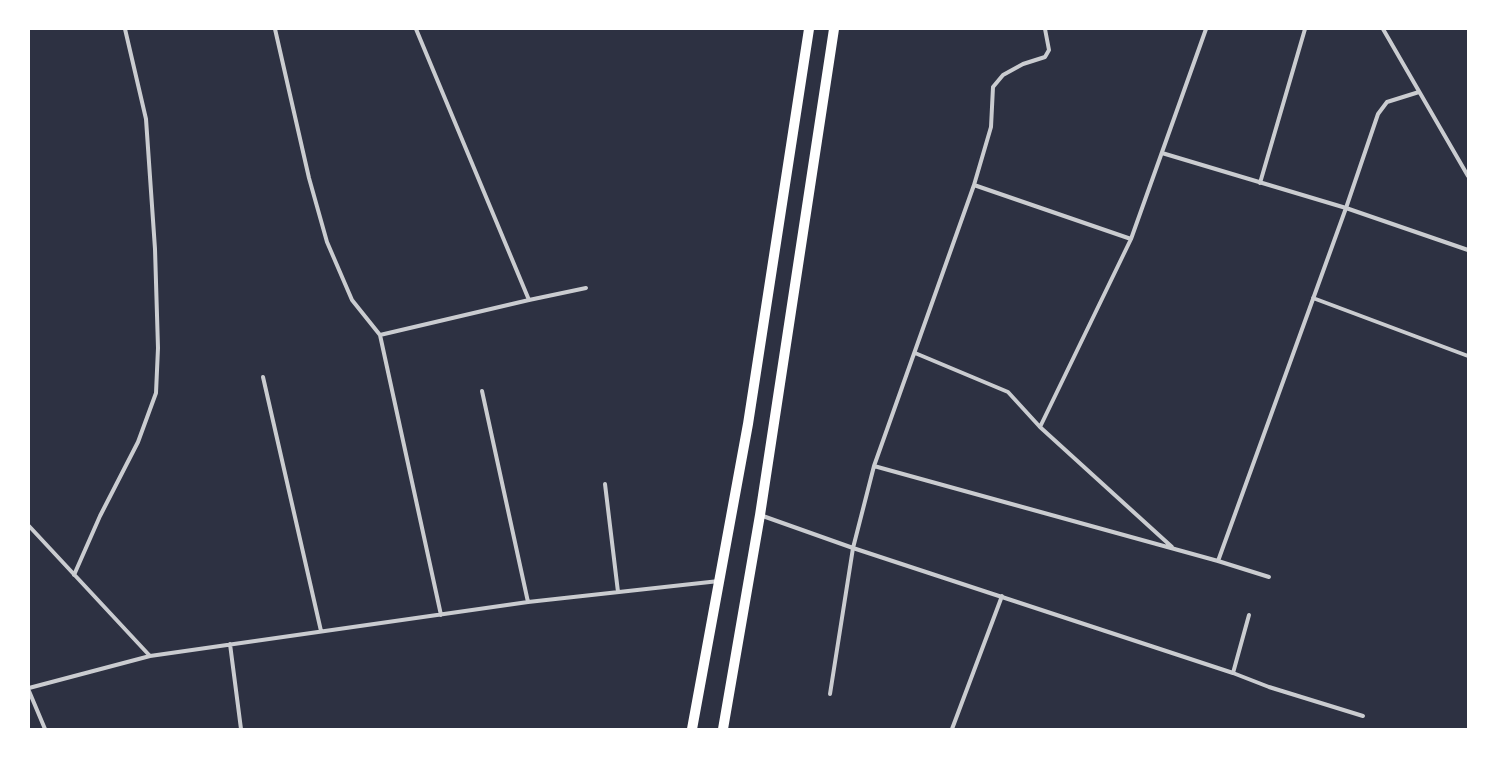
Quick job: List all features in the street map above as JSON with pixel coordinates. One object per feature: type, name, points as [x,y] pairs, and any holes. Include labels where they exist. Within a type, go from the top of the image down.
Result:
[{"type":"main road","points":[[692,729],[749,416],[809,29]]},
{"type":"main road","points":[[723,729],[760,515],[834,29]]},
{"type":"street","points":[[74,575],[100,516],[138,442],[156,393],[158,348],[155,248],[146,119],[125,29]]},
{"type":"street","points":[[275,29],[309,178],[327,242],[352,300],[380,334],[441,615]]},
{"type":"street","points":[[416,29],[530,300]]},
{"type":"street","points":[[830,694],[853,548],[874,466],[974,185],[991,127],[993,87],[1004,75],[1023,64],[1045,57],[1049,50],[1045,29]]},
{"type":"street","points":[[1040,427],[1131,239],[1206,29]]},
{"type":"street","points":[[1260,183],[1305,29]]},
{"type":"street","points":[[1383,29],[1468,176]]},
{"type":"street","points":[[1218,561],[1314,298],[1378,114],[1387,102],[1419,92]]},
{"type":"street","points":[[1162,153],[1346,208],[1468,250]]},
{"type":"street","points":[[974,185],[1131,239]]},
{"type":"street","points":[[380,334],[586,288]]},
{"type":"street","points":[[1314,298],[1468,356]]},
{"type":"street","points":[[915,353],[1008,392],[1040,427],[1174,549]]},
{"type":"street","points":[[263,376],[321,631]]},
{"type":"street","points":[[482,391],[528,602]]},
{"type":"street","points":[[874,466],[1218,561],[1269,577]]},
{"type":"street","points":[[605,484],[618,592]]},
{"type":"street","points":[[760,515],[853,548],[1233,673],[1269,688],[1363,716]]},
{"type":"street","points":[[29,526],[150,656]]},
{"type":"street","points":[[29,688],[150,656],[528,602],[719,580]]},
{"type":"street","points":[[952,729],[1002,596]]},
{"type":"street","points":[[1233,673],[1249,615]]},
{"type":"street","points":[[230,644],[241,729]]},
{"type":"street","points":[[29,691],[45,729]]}]
